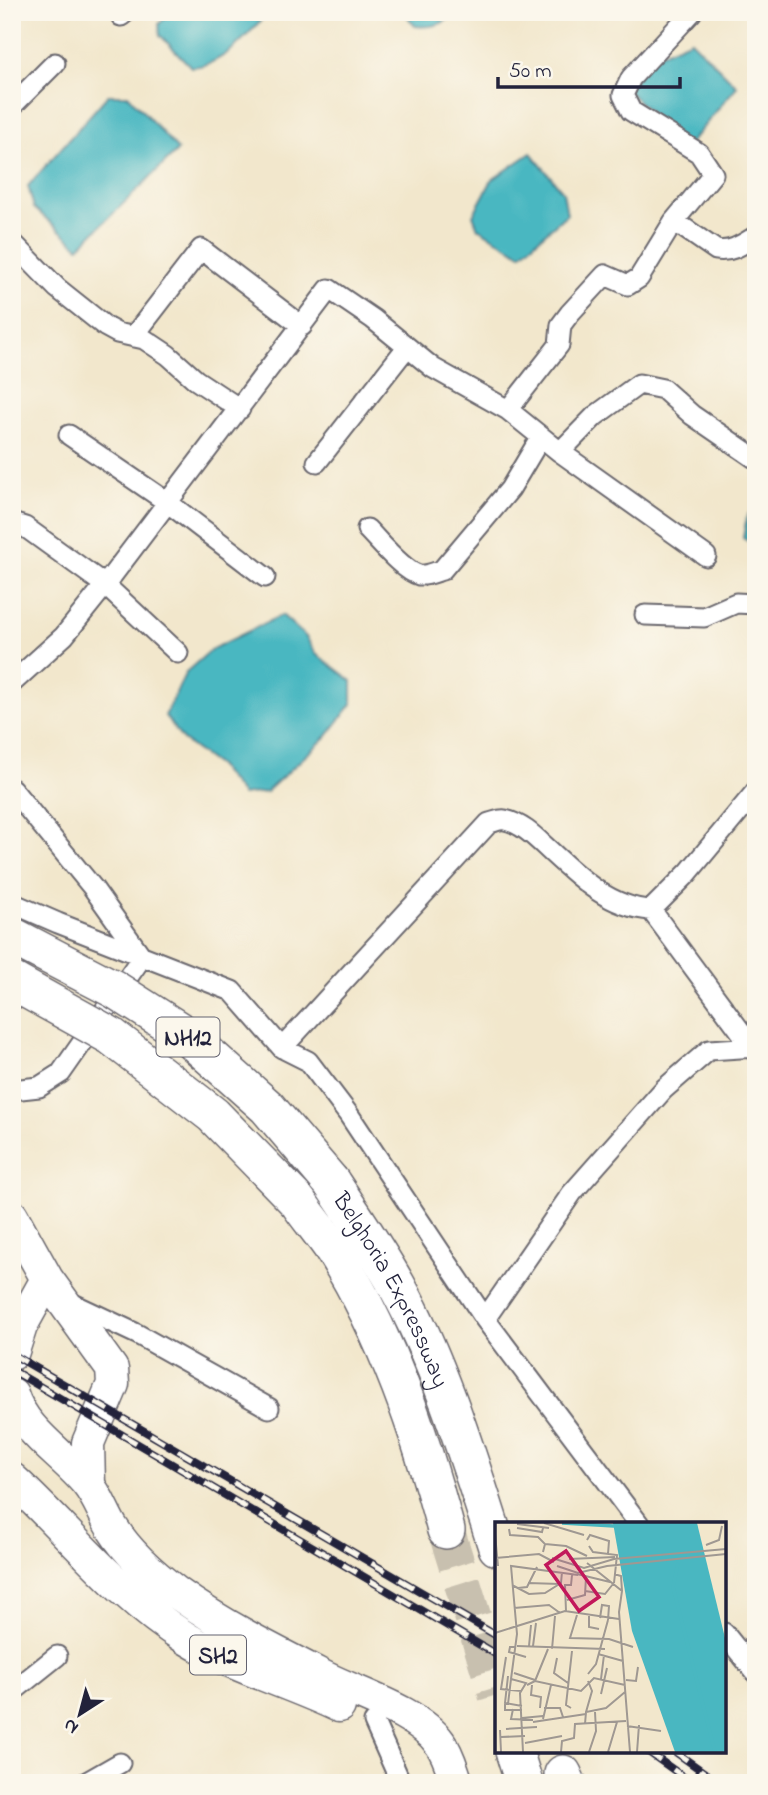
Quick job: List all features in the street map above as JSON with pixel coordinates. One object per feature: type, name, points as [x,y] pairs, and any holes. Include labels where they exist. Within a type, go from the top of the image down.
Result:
[{"type":"highway","name":"Belghoria Expressway","points":[[12,936],[114,989],[186,1035],[267,1107],[331,1182],[398,1288],[423,1342],[458,1427],[495,1541]]},
{"type":"highway","name":"Belghoria Expressway","points":[[12,981],[111,1036],[213,1115],[298,1202],[332,1248],[358,1293],[384,1348],[429,1468],[446,1530]]},
{"type":"highway","points":[[515,1753],[524,1783]]},
{"type":"main road","name":"SH2","points":[[12,1216],[55,1289],[112,1368],[113,1384],[88,1443],[89,1485],[115,1531],[143,1565],[176,1592],[432,1760],[457,1782]]},
{"type":"main road","points":[[12,1354],[21,1326],[55,1289]]},
{"type":"main road","points":[[12,1394],[22,1416],[89,1485]]},
{"type":"main road","name":"SH2","points":[[12,1479],[126,1594],[165,1625],[214,1653],[390,1708],[427,1730],[440,1743],[457,1782]]},
{"type":"street","points":[[508,410],[559,345],[561,325],[570,313],[605,275],[628,285],[639,278],[674,220],[713,174],[699,153],[631,111],[623,95],[631,78],[692,12]]},
{"type":"street","points":[[12,106],[55,63]]},
{"type":"street","points":[[674,220],[716,250],[736,248],[756,236]]},
{"type":"street","points":[[12,242],[57,288],[106,327],[117,333],[144,339],[168,355],[195,380],[240,409]]},
{"type":"street","points":[[133,337],[201,249],[302,326]]},
{"type":"street","points":[[12,683],[64,636],[330,289],[433,368],[508,410],[560,452],[706,556]]},
{"type":"street","points":[[317,462],[407,347]]},
{"type":"street","points":[[560,452],[595,416],[639,384],[663,389],[692,415],[756,459]]},
{"type":"street","points":[[69,435],[167,502],[265,578]]},
{"type":"street","points":[[367,529],[400,562],[418,575],[442,570],[510,489],[541,437]]},
{"type":"street","points":[[12,523],[25,527],[105,585],[178,653]]},
{"type":"street","points":[[645,615],[704,617],[737,604],[756,604]]},
{"type":"street","points":[[12,789],[93,888],[142,957]]},
{"type":"street","points":[[282,1048],[489,823],[503,819],[527,829],[561,861],[608,898],[635,909],[651,910],[688,873],[756,791]]},
{"type":"street","points":[[12,903],[232,991],[282,1048],[308,1061],[349,1115],[485,1319],[637,1522]]},
{"type":"street","points":[[651,910],[754,1049]]},
{"type":"street","points":[[12,1090],[39,1087],[61,1073],[142,957]]},
{"type":"street","points":[[485,1319],[572,1193],[664,1089],[709,1050],[754,1049]]},
{"type":"street","points":[[55,1289],[269,1408]]},
{"type":"street","points":[[726,1636],[756,1673]]},
{"type":"street","points":[[12,1692],[57,1656]]},
{"type":"street","points":[[374,1722],[401,1783]]},
{"type":"street","points":[[85,1783],[120,1763]]},
{"type":"water","points":[[171,12],[268,12],[234,48],[214,61],[191,67],[160,35],[159,24]]},
{"type":"water","points":[[404,12],[456,12],[442,23],[421,27],[415,26]]},
{"type":"water","points":[[691,40],[737,86],[686,148],[627,90],[652,57]]},
{"type":"water","points":[[108,95],[128,95],[178,150],[79,247],[34,208],[28,186]]},
{"type":"water","points":[[531,153],[563,192],[567,214],[521,254],[478,228],[473,215],[492,180]]},
{"type":"water","points":[[756,504],[756,546],[743,538],[747,517]]},
{"type":"water","points":[[282,615],[306,637],[316,654],[352,681],[352,704],[326,737],[266,792],[242,795],[218,766],[183,740],[165,716],[186,672],[212,649]]},
{"type":"tunnel","points":[[446,1530],[495,1689]]},
{"type":"railway","points":[[12,1354],[495,1635]]},
{"type":"railway","points":[[12,1370],[495,1654]]},
{"type":"railway","points":[[650,1753],[692,1783]]},
{"type":"railway","points":[[677,1753],[719,1783]]}]
